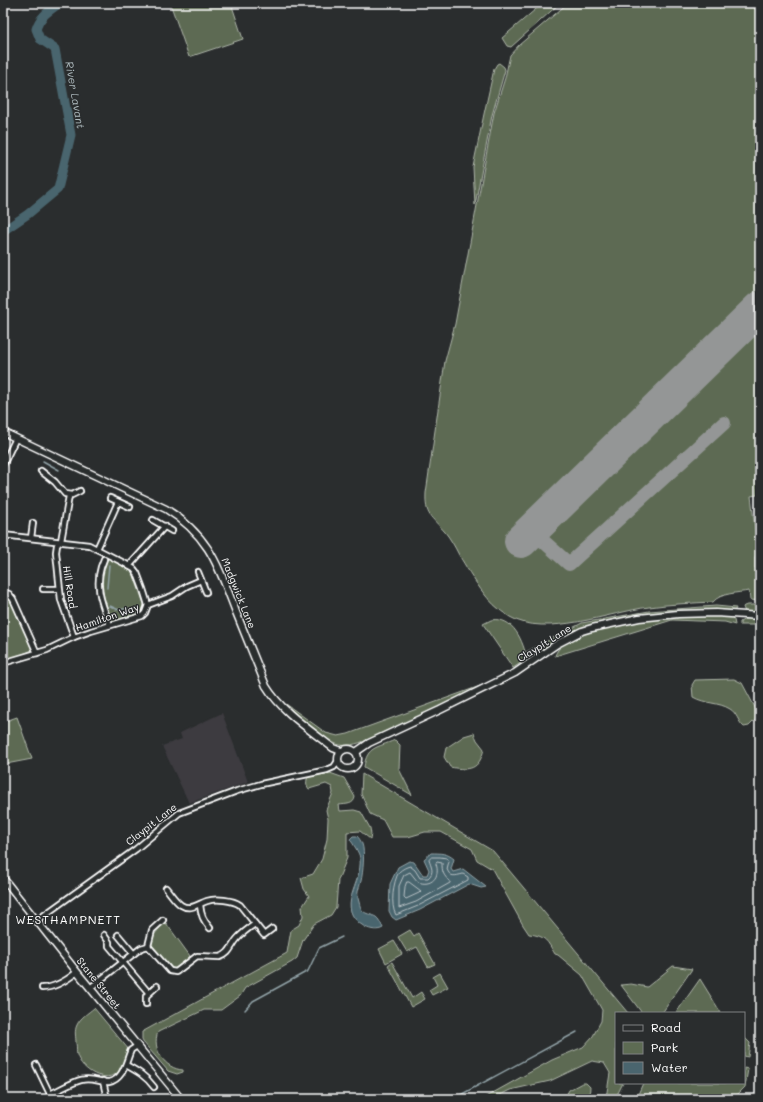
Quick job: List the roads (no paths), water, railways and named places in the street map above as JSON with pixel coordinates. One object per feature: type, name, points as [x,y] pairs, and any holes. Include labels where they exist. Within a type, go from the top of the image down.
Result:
[{"type":"street","name":"Madgwick Lane","points":[[3,432],[166,509],[184,521],[206,544],[217,563],[266,686],[273,697],[280,706],[333,748],[341,751]]},
{"type":"street","points":[[3,465],[16,438]]},
{"type":"street","points":[[41,471],[55,482],[61,491],[69,496],[80,491]]},
{"type":"street","name":"Hill Road","points":[[69,496],[61,541],[58,543],[56,548],[63,608],[74,637]]},
{"type":"street","points":[[110,498],[130,507]]},
{"type":"street","points":[[97,549],[118,502]]},
{"type":"street","points":[[153,520],[172,531]]},
{"type":"street","points":[[31,538],[33,523]]},
{"type":"street","points":[[129,566],[165,526]]},
{"type":"street","name":"Hamilton Way","points":[[3,535],[89,545],[129,566],[137,573],[148,605],[145,614],[142,616],[74,637],[61,644],[37,653],[3,663]]},
{"type":"street","points":[[104,558],[100,567],[98,579],[101,599],[110,625]]},
{"type":"street","points":[[198,572],[206,592]]},
{"type":"street","points":[[148,605],[172,596],[187,586],[201,580]]},
{"type":"street","points":[[43,589],[60,589]]},
{"type":"street","points":[[3,592],[9,594],[13,599],[37,653]]},
{"type":"street","name":"Claypit Lane","points":[[356,752],[369,743],[454,704],[515,673],[557,644],[582,631],[639,618],[678,614],[716,613],[760,616]]},
{"type":"street","points":[[349,748],[356,752],[358,756],[357,762],[352,768],[344,768],[338,761],[338,755],[341,751],[349,748]]},
{"type":"street","name":"Claypit Lane","points":[[36,921],[136,849],[179,813],[236,791],[327,770],[334,767],[338,761]]},
{"type":"street","name":"Stane Street","points":[[3,878],[77,972],[181,1099]]},
{"type":"street","points":[[166,888],[177,902],[182,906],[189,908],[200,905],[206,901],[216,899],[236,902],[264,935],[272,928]]},
{"type":"street","points":[[200,905],[203,920],[210,928]]},
{"type":"street","points":[[148,946],[152,930],[163,920]]},
{"type":"street","points":[[148,946],[170,971],[176,972],[197,956],[223,956],[232,948],[236,939],[255,924]]},
{"type":"street","points":[[104,935],[109,942],[109,946],[148,992]]},
{"type":"street","points":[[118,935],[133,953]]},
{"type":"street","points":[[90,988],[133,953],[148,946]]},
{"type":"street","points":[[42,988],[47,988],[66,980],[77,972]]},
{"type":"street","points":[[146,1004],[146,996],[148,992],[157,986]]},
{"type":"street","points":[[36,1065],[50,1094],[80,1080],[89,1079],[109,1082],[117,1078],[124,1070],[131,1050],[137,1046]]},
{"type":"street","points":[[126,1064],[142,1074],[154,1087]]},
{"type":"street","points":[[103,1081],[107,1099]]},
{"type":"water","points":[[353,836],[357,836],[360,840],[363,852],[362,873],[358,899],[363,911],[373,915],[380,922],[383,928],[379,930],[365,927],[356,920],[351,912],[350,904],[360,868],[360,858],[350,839]]},
{"type":"water","points":[[431,853],[444,854],[451,857],[454,859],[451,869],[453,872],[463,869],[486,887],[481,888],[469,884],[420,910],[396,920],[392,917],[389,911],[390,884],[398,867],[409,861],[414,862],[423,875],[427,875],[429,870],[424,859]]},
{"type":"waterway","name":"River Lavant","points":[[3,231],[28,214],[58,189],[71,135],[55,49],[40,39],[36,29],[42,17],[60,3]]},
{"type":"waterway","points":[[43,461],[59,470]]},
{"type":"waterway","points":[[107,588],[109,565]]},
{"type":"waterway","points":[[110,606],[119,610],[128,608]]},
{"type":"waterway","points":[[245,1010],[253,1001],[308,971],[319,948],[342,937]]},
{"type":"waterway","points":[[453,1099],[577,1032]]},
{"type":"district","name":"WESTHAMPNETT","points":[[68,920]]}]
